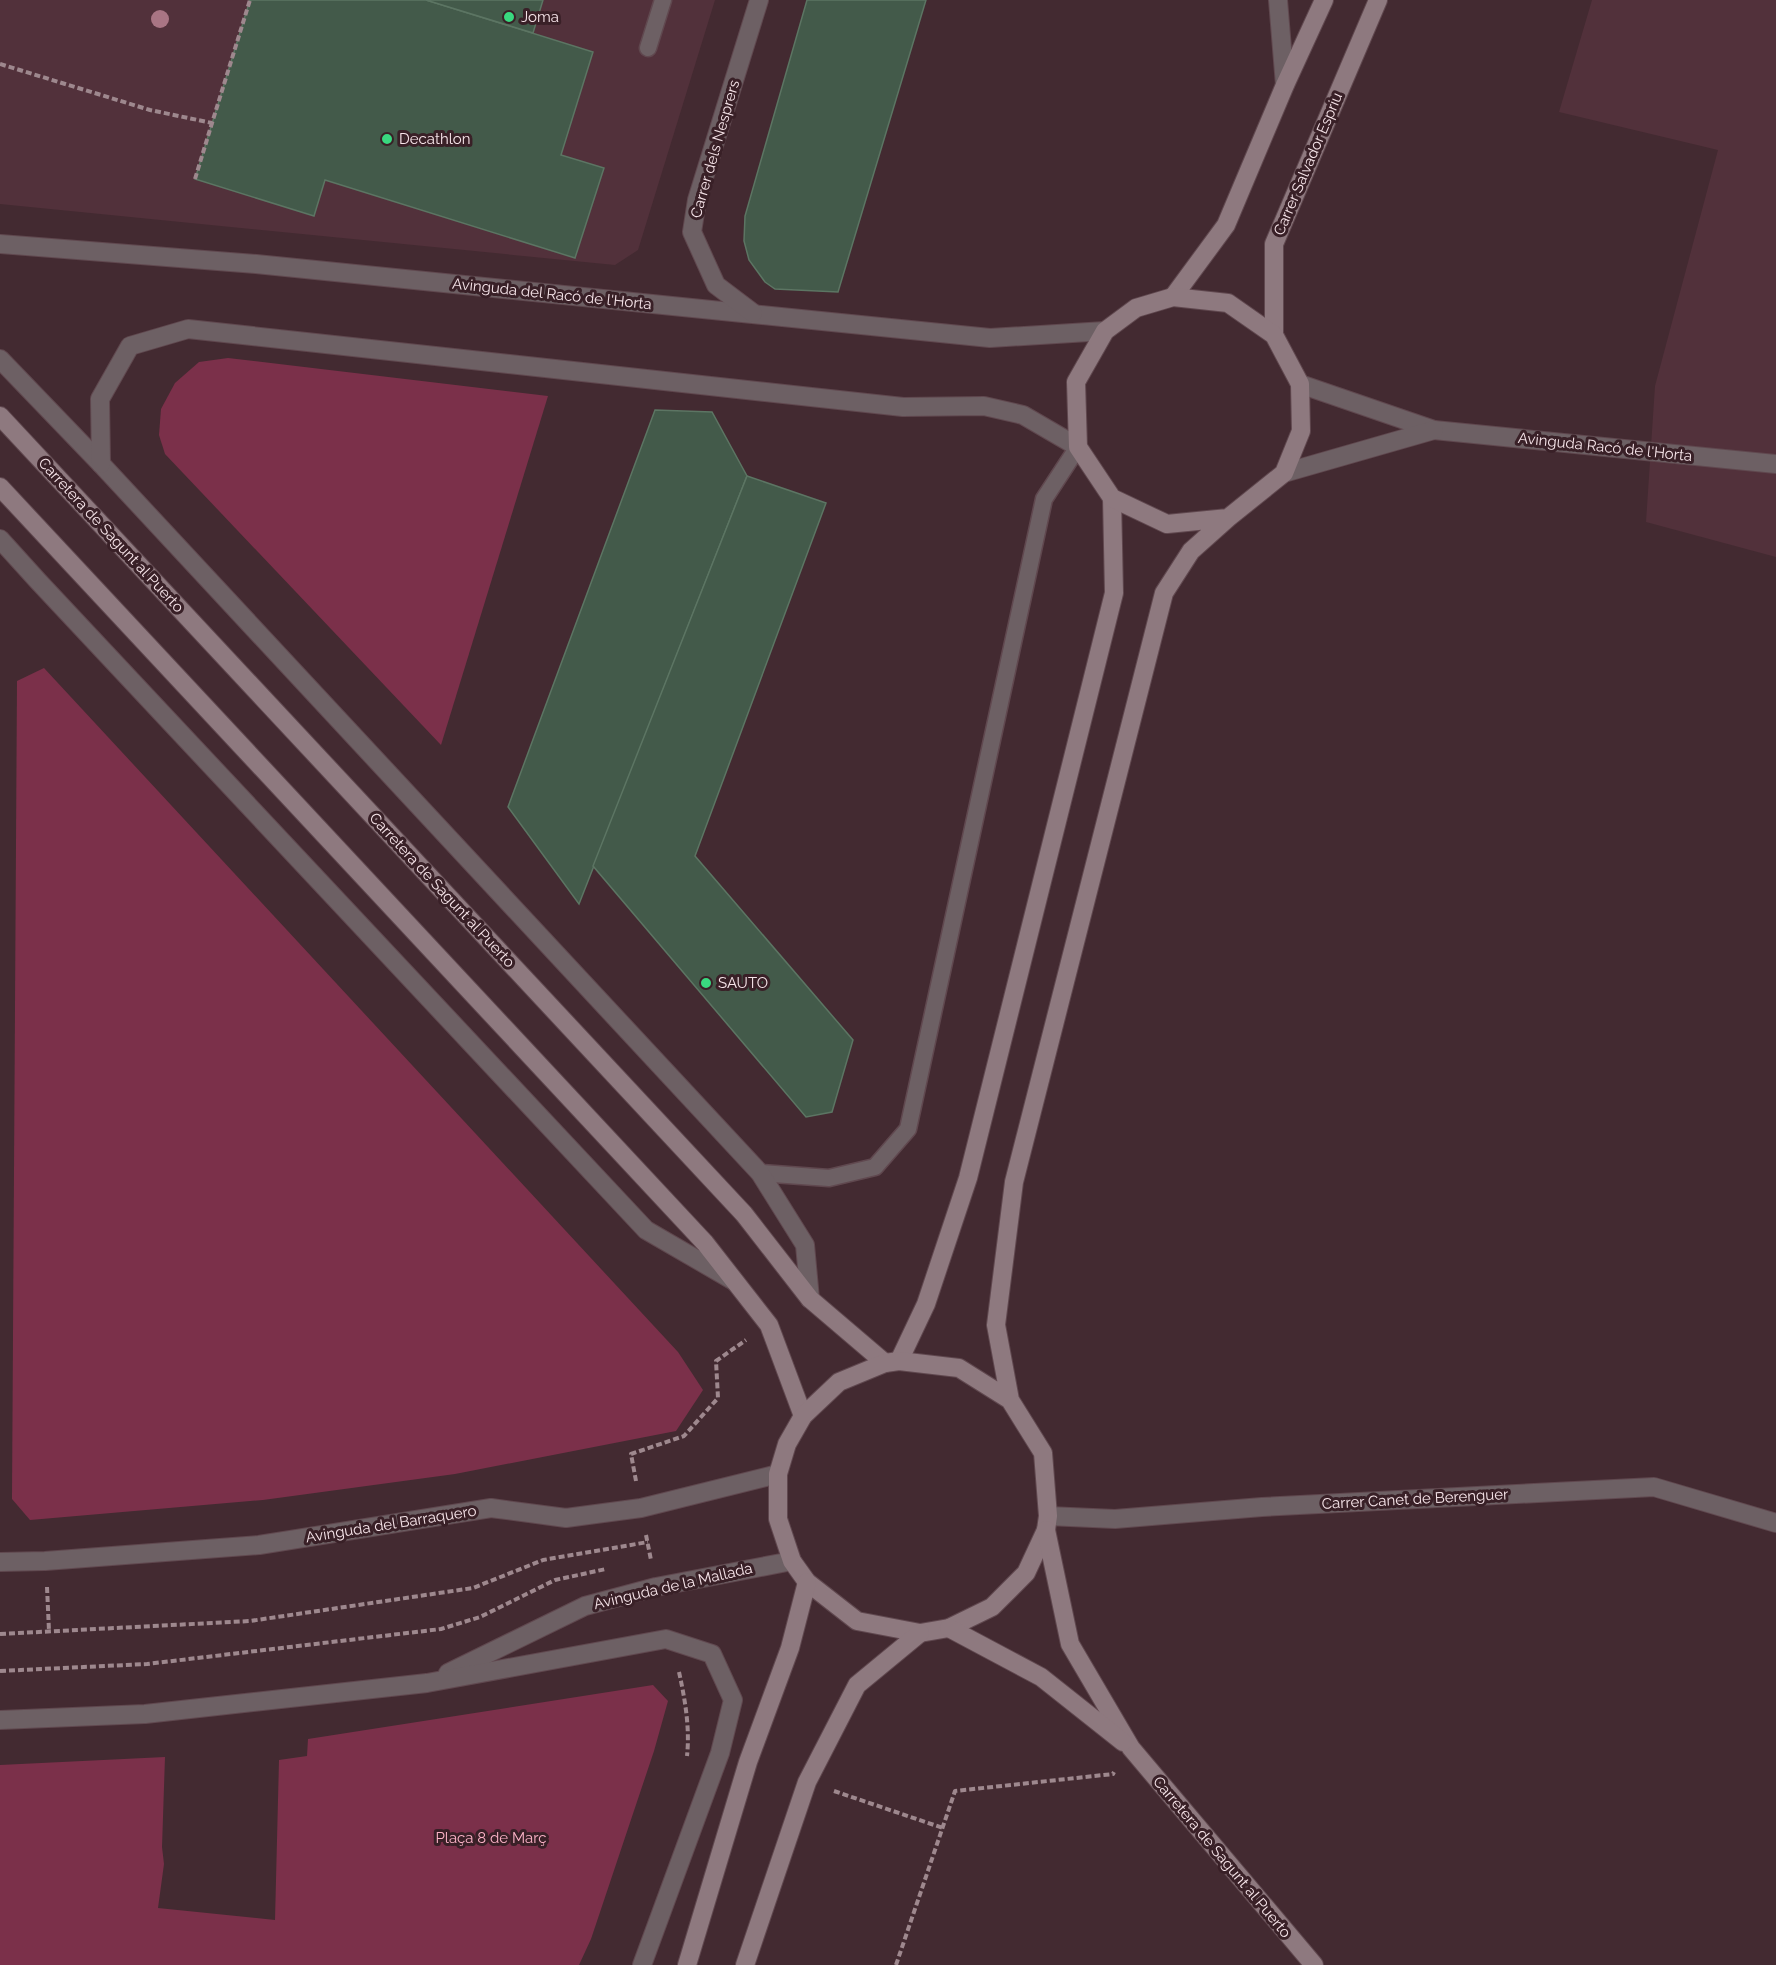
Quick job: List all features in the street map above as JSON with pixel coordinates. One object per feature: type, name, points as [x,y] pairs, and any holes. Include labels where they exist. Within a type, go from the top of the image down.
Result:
[{"type":"street","name":"Carrer dels Nesprers","points":[[754,314],[716,285],[692,232],[697,200],[759,0]]},
{"type":"street","points":[[1278,0],[1285,85]]},
{"type":"street","points":[[1173,297],[1226,225],[1285,85],[1324,0]]},
{"type":"street","name":"Carrer Salvador Espriu","points":[[1274,335],[1274,244],[1378,0]]},
{"type":"street","name":"Avinguda del Racó de l'Horta","points":[[0,244],[256,264],[990,338],[1105,331]]},
{"type":"street","points":[[1010,1400],[996,1325],[1014,1182],[1164,593],[1191,551],[1228,518],[1284,474],[1301,431],[1300,384],[1274,335],[1228,303],[1173,297],[1136,308],[1105,331],[1076,382],[1078,447]]},
{"type":"street","points":[[101,464],[100,399],[130,346],[188,329],[903,407],[984,406],[1023,415],[1078,447],[1112,498],[1167,524],[1228,518]]},
{"type":"street","points":[[0,359],[101,464],[760,1173],[805,1245],[810,1299]]},
{"type":"street","name":"Avinguda Racó de l'Horta","points":[[1300,384],[1434,430],[1776,464]]},
{"type":"street","name":"Carretera de Sagunt al Puerto","points":[[0,416],[744,1214],[810,1299],[892,1362]]},
{"type":"street","name":"Avinguda Racó de l'Horta","points":[[1284,474],[1434,430]]},
{"type":"street","points":[[0,487],[705,1243],[769,1325],[803,1416]]},
{"type":"street","points":[[892,1362],[926,1304],[968,1179],[1114,593],[1112,498]]},
{"type":"street","points":[[0,538],[646,1230],[735,1282]]},
{"type":"street","points":[[1010,1400],[959,1368],[892,1362],[839,1382],[803,1416],[787,1444],[778,1474],[778,1518],[792,1561],[807,1582],[857,1621],[920,1633],[949,1628],[993,1607],[1026,1573],[1047,1523]]},
{"type":"street","name":"Carretera de Sagunt al Puerto","points":[[1010,1400],[1043,1453],[1047,1523],[1071,1644],[1131,1748],[1314,1965]]},
{"type":"street","name":"Avinguda del Barraquero","points":[[0,1562],[45,1561],[259,1545],[491,1508],[566,1518],[641,1508],[778,1474]]},
{"type":"street","name":"Carrer Canet de Berenguer","points":[[1047,1523],[1262,1507],[1653,1487],[1776,1523]]},
{"type":"street","name":"Avinguda de la Mallada","points":[[427,1683],[585,1606],[656,1587],[792,1561]]},
{"type":"street","points":[[687,1965],[748,1762],[790,1648],[807,1582]]},
{"type":"street","name":"Carretera de Sagunt al Puerto","points":[[949,1628],[1041,1677],[1131,1748]]},
{"type":"street","points":[[746,1964],[807,1782],[857,1685],[920,1633]]},
{"type":"street","points":[[0,1720],[145,1714],[427,1683],[666,1639],[712,1654],[734,1700],[720,1753],[642,1965]]},
{"type":"lane","points":[[648,48],[663,0]]},
{"type":"lane","points":[[760,1173],[829,1179],[875,1167],[908,1128],[1044,499],[1078,447]]},
{"type":"path","points":[[195,179],[250,0]]},
{"type":"path","points":[[0,64],[150,110],[212,123]]},
{"type":"path","points":[[641,1508],[631,1454],[684,1436],[718,1398],[716,1361],[769,1325]]},
{"type":"path","points":[[0,1634],[250,1621],[473,1588],[543,1560],[648,1542]]},
{"type":"path","points":[[640,1561],[651,1558]]},
{"type":"path","points":[[45,1561],[49,1631]]},
{"type":"path","points":[[0,1671],[147,1664],[441,1629],[480,1617],[555,1580],[608,1568]]},
{"type":"path","points":[[666,1639],[675,1657],[684,1696],[688,1743],[686,1766]]},
{"type":"path","points":[[896,1965],[955,1791],[1113,1774],[1131,1748]]},
{"type":"path","points":[[807,1782],[943,1828]]},
{"type":"shaded area","points":[[0,0],[715,0],[638,250],[615,265],[0,204]]},
{"type":"shaded area","points":[[1592,0],[1776,0],[1776,557],[1646,522],[1655,386],[1718,150],[1559,112]]},
{"type":"green space","points":[[228,358],[548,396],[441,745],[165,454],[159,435],[161,409],[175,383],[199,362]]},
{"type":"green space","points":[[44,668],[678,1352],[703,1390],[676,1431],[455,1474],[263,1500],[30,1520],[12,1499],[17,681]]},
{"type":"green space","name":"Plaça 8 de Març","points":[[653,1685],[668,1701],[654,1751],[591,1939],[579,1965],[0,1965],[0,1765],[165,1757],[162,1847],[164,1864],[158,1908],[275,1920],[279,1760],[307,1756],[308,1739]]},
{"type":"building","name":"Decathlon","points":[[250,0],[426,0],[593,52],[561,155],[604,168],[575,258],[325,180],[314,216],[195,179]]},
{"type":"building","name":"Joma","points":[[426,0],[543,0],[533,33]]},
{"type":"building","points":[[807,0],[926,0],[838,292],[775,289],[765,282],[749,260],[744,241],[745,216]]},
{"type":"building","points":[[655,410],[712,412],[747,476],[579,904],[508,807]]},
{"type":"building","points":[[747,476],[826,503],[695,856],[853,1040],[832,1112],[806,1117],[593,866]]},
{"type":"place","name":"Joma","points":[[509,17]]},
{"type":"place","name":"Decathlon","points":[[387,139]]},
{"type":"place","name":"SAUTO","points":[[706,983]]}]
